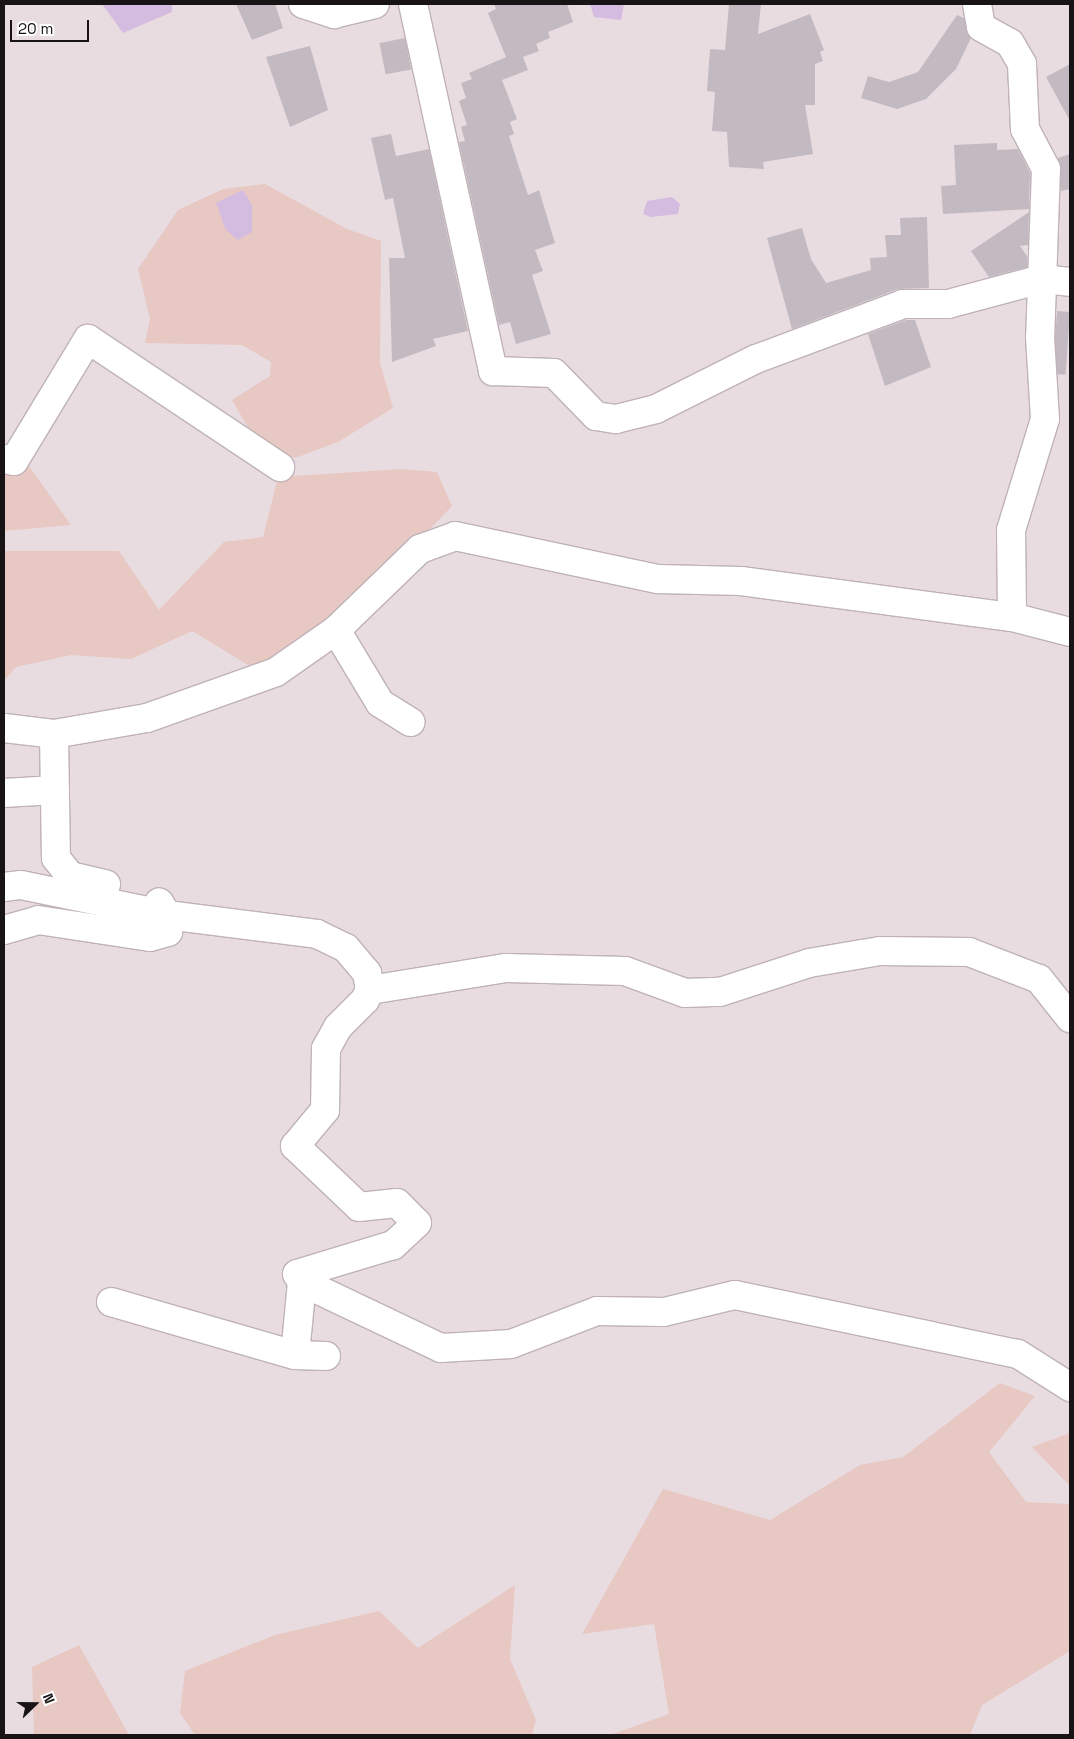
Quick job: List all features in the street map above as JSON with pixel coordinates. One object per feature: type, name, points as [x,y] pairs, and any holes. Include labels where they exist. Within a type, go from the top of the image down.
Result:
[{"type":"street","points":[[303,4],[334,14],[375,4]]},
{"type":"street","points":[[413,4],[493,371],[554,373],[596,416],[636,415],[756,359],[903,304],[948,304],[1042,279],[1070,282]]},
{"type":"street","points":[[977,4],[981,27],[1010,43],[1022,64],[1025,129],[1046,168],[1042,279],[1045,419],[1011,530],[1012,617]]},
{"type":"street","points":[[4,459],[14,461],[88,340],[280,467]]},
{"type":"street","points":[[4,728],[54,734],[185,708],[276,672],[336,630],[420,549],[455,536],[658,579],[741,581],[1012,617],[1070,632]]},
{"type":"street","points":[[336,630],[380,703],[410,722]]},
{"type":"street","points":[[4,930],[38,920],[150,937],[168,932],[167,915],[156,896],[70,876],[56,858],[54,734]]},
{"type":"street","points":[[4,793],[55,790]]},
{"type":"street","points":[[4,887],[21,885],[167,915],[317,934],[346,948],[367,973],[370,990]]},
{"type":"street","points":[[1070,1018],[1039,979],[969,952],[880,951],[809,963],[720,992],[685,993],[625,971],[506,968],[370,990],[338,1027],[326,1049],[325,1110],[295,1146],[359,1208],[397,1203],[417,1223],[393,1245],[297,1274],[302,1282],[441,1348],[511,1344],[597,1312],[664,1312],[735,1295],[1018,1354],[1070,1387]]},
{"type":"street","points":[[295,1355],[302,1282]]},
{"type":"street","points":[[112,1302],[295,1355],[326,1356]]},
{"type":"shaded area","points":[[102,4],[172,4],[172,12],[123,33]]},
{"type":"shaded area","points":[[590,4],[624,4],[621,20],[594,17]]},
{"type":"shaded area","points":[[265,184],[347,229],[381,241],[380,363],[393,408],[338,442],[295,458],[253,436],[232,400],[270,376],[271,362],[242,345],[145,343],[150,319],[138,269],[178,210],[223,189]]},
{"type":"shaded area","points":[[243,190],[252,205],[252,232],[238,240],[226,230],[216,203]]},
{"type":"shaded area","points":[[672,197],[680,204],[678,214],[651,217],[643,214],[647,201]]},
{"type":"shaded area","points":[[4,460],[26,462],[71,525],[4,531]]},
{"type":"shaded area","points":[[402,469],[437,472],[452,506],[373,589],[258,671],[192,631],[131,659],[71,655],[16,667],[4,681],[4,551],[119,551],[159,610],[224,542],[263,537],[278,477]]},
{"type":"shaded area","points":[[1000,1383],[1035,1396],[989,1452],[1026,1502],[1070,1504],[1070,1651],[982,1705],[970,1735],[610,1735],[669,1714],[654,1624],[582,1634],[663,1489],[770,1520],[860,1465],[903,1457]]},
{"type":"shaded area","points":[[1070,1433],[1070,1486],[1032,1447]]},
{"type":"shaded area","points":[[515,1585],[510,1659],[536,1720],[532,1735],[195,1735],[180,1713],[185,1671],[275,1635],[379,1611],[418,1648]]},
{"type":"shaded area","points":[[79,1645],[129,1735],[34,1735],[32,1667]]},
{"type":"building","points":[[236,4],[275,4],[283,28],[252,40]]},
{"type":"building","points":[[494,4],[567,4],[573,22],[548,32],[550,38],[536,44],[539,51],[523,57],[528,70],[502,80],[517,119],[510,122],[514,134],[509,136],[528,195],[539,190],[555,243],[535,250],[543,271],[532,275],[551,334],[516,344],[510,322],[499,325],[459,142],[465,141],[461,127],[467,125],[459,101],[466,98],[461,83],[472,79],[469,73],[506,57],[488,13],[496,9]]},
{"type":"building","points":[[729,4],[761,4],[758,34],[810,14],[824,50],[820,52],[823,61],[815,64],[815,105],[805,105],[813,154],[763,162],[764,169],[729,167],[727,132],[712,131],[715,92],[707,91],[710,49],[725,50]]},
{"type":"building","points":[[957,15],[964,18],[971,38],[956,69],[926,99],[897,109],[861,98],[868,76],[889,82],[918,72]]},
{"type":"building","points":[[405,38],[411,69],[386,74],[379,43]]},
{"type":"building","points":[[310,46],[328,110],[290,127],[266,57]]},
{"type":"building","points":[[1070,64],[1070,121],[1046,77]]},
{"type":"building","points":[[391,134],[396,156],[429,149],[468,331],[433,339],[436,346],[392,362],[389,258],[405,258],[393,198],[385,200],[371,138]]},
{"type":"building","points":[[997,143],[997,150],[1018,149],[1030,173],[1029,209],[943,214],[941,186],[956,185],[954,145]]},
{"type":"building","points":[[1070,154],[1070,189],[1061,191],[1058,158]]},
{"type":"building","points":[[1029,212],[1028,245],[1020,246],[1027,256],[1027,267],[989,277],[971,251]]},
{"type":"building","points":[[927,217],[929,288],[898,289],[792,329],[767,238],[802,228],[811,259],[826,283],[871,270],[870,258],[887,257],[885,235],[901,235],[900,218]]},
{"type":"building","points":[[1057,311],[1070,312],[1066,375],[1053,374]]},
{"type":"building","points":[[906,320],[915,320],[931,367],[885,386],[868,334]]}]
